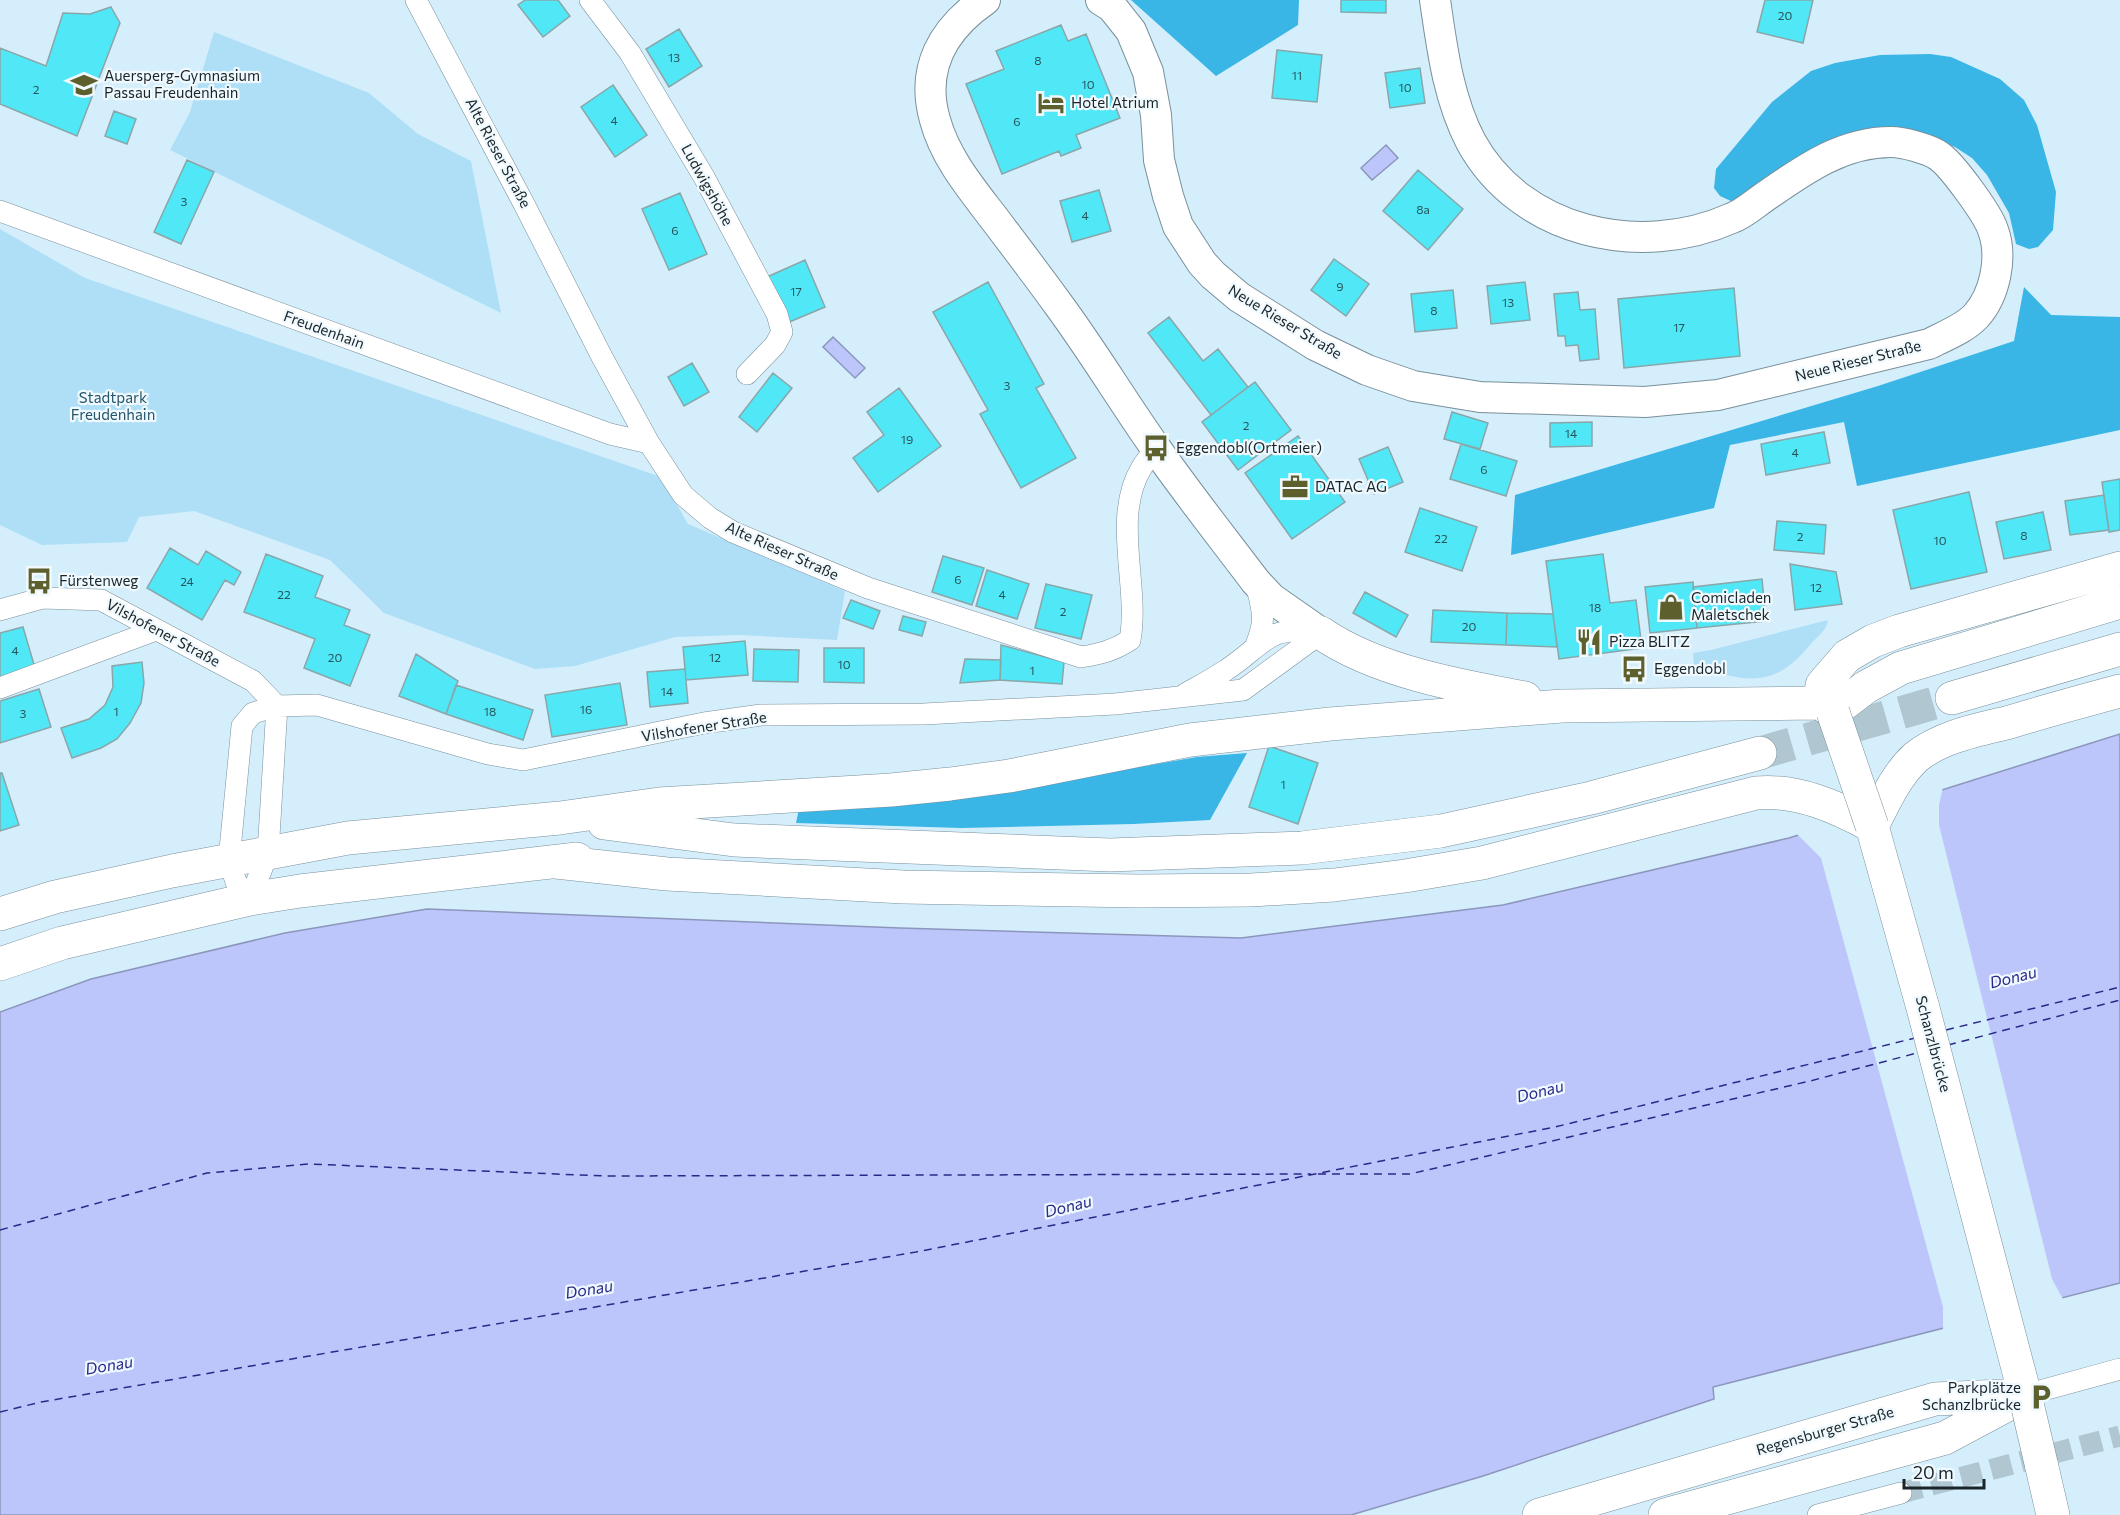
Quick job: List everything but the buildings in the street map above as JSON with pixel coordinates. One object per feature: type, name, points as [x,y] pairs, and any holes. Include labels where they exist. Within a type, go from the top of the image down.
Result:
[{"type":"main road","points":[[1832,705],[1822,685],[1847,656],[1873,641],[1899,631],[2120,568]]},
{"type":"main road","points":[[0,914],[55,897],[229,860],[348,838],[560,818],[659,804],[891,790],[950,784],[1009,776],[1190,740],[1330,724],[1562,706],[1832,705],[1901,668],[2120,602]]},
{"type":"main road","points":[[1321,633],[1336,644],[1367,658],[1410,672],[1491,692],[1562,706]]},
{"type":"main road","points":[[1952,698],[2120,649]]},
{"type":"main road","points":[[556,862],[667,874],[903,887],[1139,891],[1251,890],[1334,885],[1482,863],[1746,795],[1768,792],[1818,802],[1850,814],[1872,826],[1906,768],[1917,757],[1934,746],[1966,733],[2120,691]]},
{"type":"main road","name":"Schanzlbrücke","points":[[1832,705],[1872,826],[1923,1008],[2025,1395],[2053,1515]]},
{"type":"main road","points":[[560,818],[734,840],[1110,855],[1302,848],[1441,831],[1591,798],[1760,753]]},
{"type":"main road","points":[[0,964],[63,943],[250,900],[300,891],[734,840]]},
{"type":"main road","points":[[1665,1515],[1945,1438],[2025,1395]]},
{"type":"main road","name":"Regensburger Straße","points":[[1539,1515],[1935,1399],[2025,1395]]},
{"type":"street","name":"Alte Rieser Straße","points":[[416,0],[649,443],[683,495],[710,518],[733,532],[868,588],[1081,657],[1114,651],[1130,640],[1133,622],[1127,551],[1133,486],[1142,466],[1156,448]]},
{"type":"street","name":"Ludwigshöhe","points":[[590,0],[630,53],[698,168],[777,314],[782,332],[775,345],[747,374]]},
{"type":"street","points":[[985,0],[964,15],[944,40],[932,64],[931,94],[934,119],[943,143],[958,170],[1060,307],[1156,448],[1256,582],[1271,598],[1321,633]]},
{"type":"street","name":"Neue Rieser Straße","points":[[1101,0],[1112,7],[1131,31],[1148,72],[1156,115],[1159,160],[1168,196],[1178,226],[1202,263],[1239,297],[1315,345],[1367,370],[1413,386],[1480,397],[1645,402],[1718,395],[1929,344],[1960,328],[1976,316],[1988,297],[1996,273],[1993,229],[1968,189],[1938,156],[1910,145],[1891,142],[1852,147],[1829,155],[1733,218],[1698,230],[1654,238],[1612,236],[1574,227],[1543,213],[1514,195],[1491,170],[1472,142],[1455,104],[1443,52],[1435,0]]},
{"type":"street","name":"Freudenhain","points":[[0,211],[599,430],[649,443]]},
{"type":"street","points":[[1256,582],[1264,615],[1263,628],[1256,645]]},
{"type":"street","name":"Vilshofener Straße","points":[[0,610],[43,598],[101,600],[253,681],[277,706]]},
{"type":"street","name":"Vilshofener Straße","points":[[1176,699],[1228,669],[1256,645],[1272,635],[1286,630],[1301,629],[1321,633]]},
{"type":"street","points":[[0,688],[156,630]]},
{"type":"street","name":"Vilshofener Straße","points":[[250,900],[236,882],[229,860],[242,726],[253,713],[277,706],[317,705],[488,754],[524,760],[704,723],[761,715],[924,714],[1176,699],[1243,690],[1321,633]]},
{"type":"street","points":[[250,900],[268,853],[277,706]]},
{"type":"street","points":[[2025,1395],[2120,1369]]},
{"type":"street","points":[[1818,1515],[1902,1493]]},
{"type":"green space","points":[[214,32],[369,93],[418,134],[471,161],[501,313],[170,150],[190,112]]},
{"type":"green space","name":"Stadtpark Freudenhain","points":[[0,229],[85,278],[661,477],[688,524],[845,591],[837,640],[740,635],[675,637],[575,666],[535,669],[384,613],[330,560],[194,511],[139,517],[127,542],[42,545],[0,525]]},
{"type":"green space","points":[[1828,620],[1823,631],[1796,660],[1770,676],[1743,678],[1694,667],[1693,653]]},
{"type":"shaded area","points":[[1131,0],[1299,0],[1298,25],[1216,76]]},
{"type":"shaded area","points":[[1930,54],[1951,57],[2000,79],[2024,100],[2037,125],[2056,192],[2053,230],[2038,247],[2029,249],[2016,244],[2009,213],[1987,175],[1972,158],[1955,147],[1919,133],[1733,202],[1720,196],[1714,188],[1716,169],[1772,102],[1811,71],[1835,63],[1880,55]]},
{"type":"shaded area","points":[[2024,287],[2051,315],[2120,317],[2120,430],[1857,486],[1844,422],[1730,445],[1714,508],[1511,555],[1515,495],[1878,386],[2014,341]]},
{"type":"shaded area","points":[[1247,753],[1210,820],[961,828],[796,823],[799,809],[983,794],[1197,757]]},
{"type":"water","points":[[1386,145],[1398,158],[1372,180],[1361,168]]},
{"type":"water","points":[[833,337],[865,368],[855,378],[823,347]]},
{"type":"water","name":"Donau","points":[[2120,734],[2120,1283],[1713,1387],[1714,1399],[1483,1476],[1351,1515],[0,1515],[0,1012],[91,979],[285,933],[427,909],[900,928],[1241,938],[1503,905],[1789,838]]},
{"type":"pier","points":[[1943,787],[1939,805],[1939,825],[2052,1279],[2064,1301],[1943,1331],[1943,1307],[1821,858],[1796,833]]},
{"type":"ferry route","points":[[1946,1030],[2120,987]]},
{"type":"ferry route","points":[[1948,1045],[2120,1000]]},
{"type":"ferry route","points":[[0,1412],[41,1402],[916,1252],[1555,1127],[1915,1038]]},
{"type":"ferry route","points":[[1318,1174],[1410,1174],[1810,1081],[1917,1053]]},
{"type":"ferry route","points":[[0,1230],[207,1173],[308,1164],[606,1176],[1311,1174]]},
{"type":"tunnel","points":[[1760,753],[1952,698]]},
{"type":"tunnel","points":[[1901,1493],[2120,1436]]},
{"type":"place","name":"Auersperg-Gymnasium Passau Freudenhain","points":[[84,85]]},
{"type":"place","name":"Hotel Atrium","points":[[1051,103]]},
{"type":"place","name":"Eggendobl(Ortmeier)","points":[[1156,448]]},
{"type":"place","name":"DATAC AG","points":[[1295,487]]},
{"type":"place","name":"Fürstenweg","points":[[39,581]]},
{"type":"place","name":"Comicladen Maletschek","points":[[1671,607]]},
{"type":"place","name":"Pizza BLITZ","points":[[1589,642]]},
{"type":"place","name":"Eggendobl","points":[[1634,669]]},
{"type":"place","name":"Parkplätze Schanzlbrücke","points":[[2041,1397]]}]
